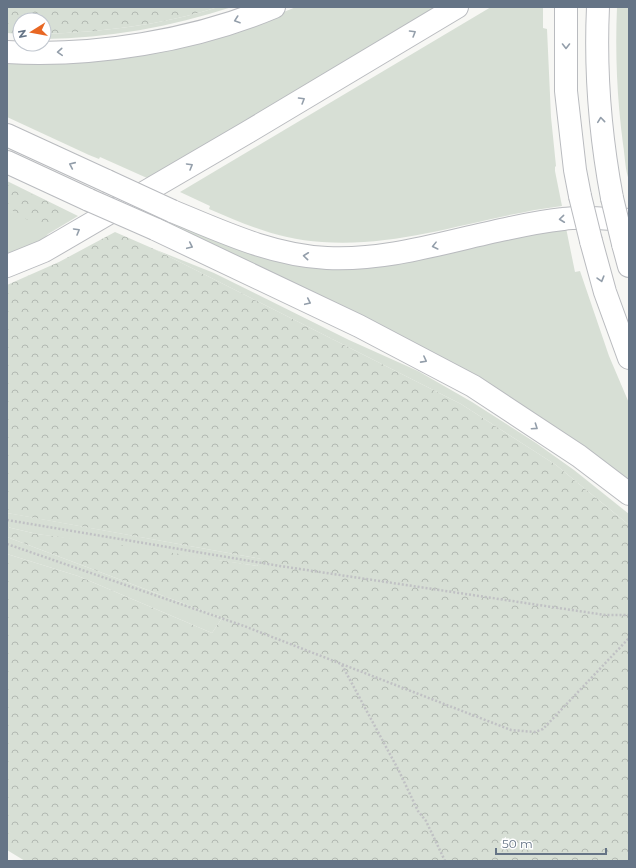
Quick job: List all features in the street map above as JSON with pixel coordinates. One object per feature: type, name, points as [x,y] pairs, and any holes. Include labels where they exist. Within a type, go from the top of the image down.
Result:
[{"type":"highway","points":[[7,52],[40,54],[99,50],[134,45],[215,27],[274,7]]},
{"type":"highway","points":[[7,266],[50,247],[248,132],[457,7]]},
{"type":"highway","points":[[566,7],[566,91],[575,170],[590,241],[605,292],[629,358]]},
{"type":"highway","points":[[598,7],[597,75],[605,159],[612,198],[629,266]]},
{"type":"highway","points":[[7,135],[232,236],[268,248],[298,255],[327,258],[352,258],[384,255],[428,247],[506,229],[564,219],[599,218],[629,220]]},
{"type":"highway","points":[[7,162],[155,229],[358,326],[473,386],[579,456],[629,494]]},
{"type":"path","points":[[7,520],[280,566],[605,615],[629,615]]},
{"type":"path","points":[[7,544],[244,626],[511,730],[535,732],[543,729],[629,638]]},
{"type":"path","points":[[342,665],[418,810],[426,821],[445,861]]},
{"type":"green space","points":[[7,7],[218,7],[176,19],[154,23],[110,29],[52,34],[52,12],[12,12],[12,33],[7,33]]},
{"type":"green space","points":[[218,7],[232,7],[163,26],[116,34],[52,39],[52,33],[110,29],[154,23]]},
{"type":"green space","points":[[296,7],[449,7],[156,182],[100,157],[99,159],[89,155],[7,117],[7,62],[259,22]]},
{"type":"green space","points":[[491,7],[543,7],[543,28],[547,29],[551,117],[556,166],[555,171],[562,206],[413,236],[353,243],[322,242],[307,241],[264,231],[209,209],[210,206],[180,192]]},
{"type":"green space","points":[[617,7],[629,7],[629,180],[625,163],[618,93],[616,59]]},
{"type":"green space","points":[[7,181],[78,216],[48,234],[43,240],[7,261]]},
{"type":"green space","points":[[7,184],[47,201],[66,213],[60,220],[42,229],[7,208]]},
{"type":"green space","points":[[165,219],[272,258],[496,240],[566,228],[575,272],[580,271],[609,356],[629,403],[629,485],[335,303],[163,220]]},
{"type":"green space","points":[[115,232],[154,249],[461,404],[556,465],[629,525],[629,861],[25,861],[7,850],[7,554],[78,576],[212,633],[222,618],[7,537],[7,527],[37,534],[108,543],[257,566],[261,559],[7,513],[7,285],[59,262]]},
{"type":"green space","points":[[154,249],[214,273],[349,340],[418,371],[472,402],[536,443],[574,470],[629,514],[629,525],[556,465],[461,404]]},
{"type":"green space","points":[[7,513],[262,559],[257,566],[37,534],[7,527]]},
{"type":"green space","points":[[7,537],[222,618],[212,633],[78,576],[7,554]]}]
